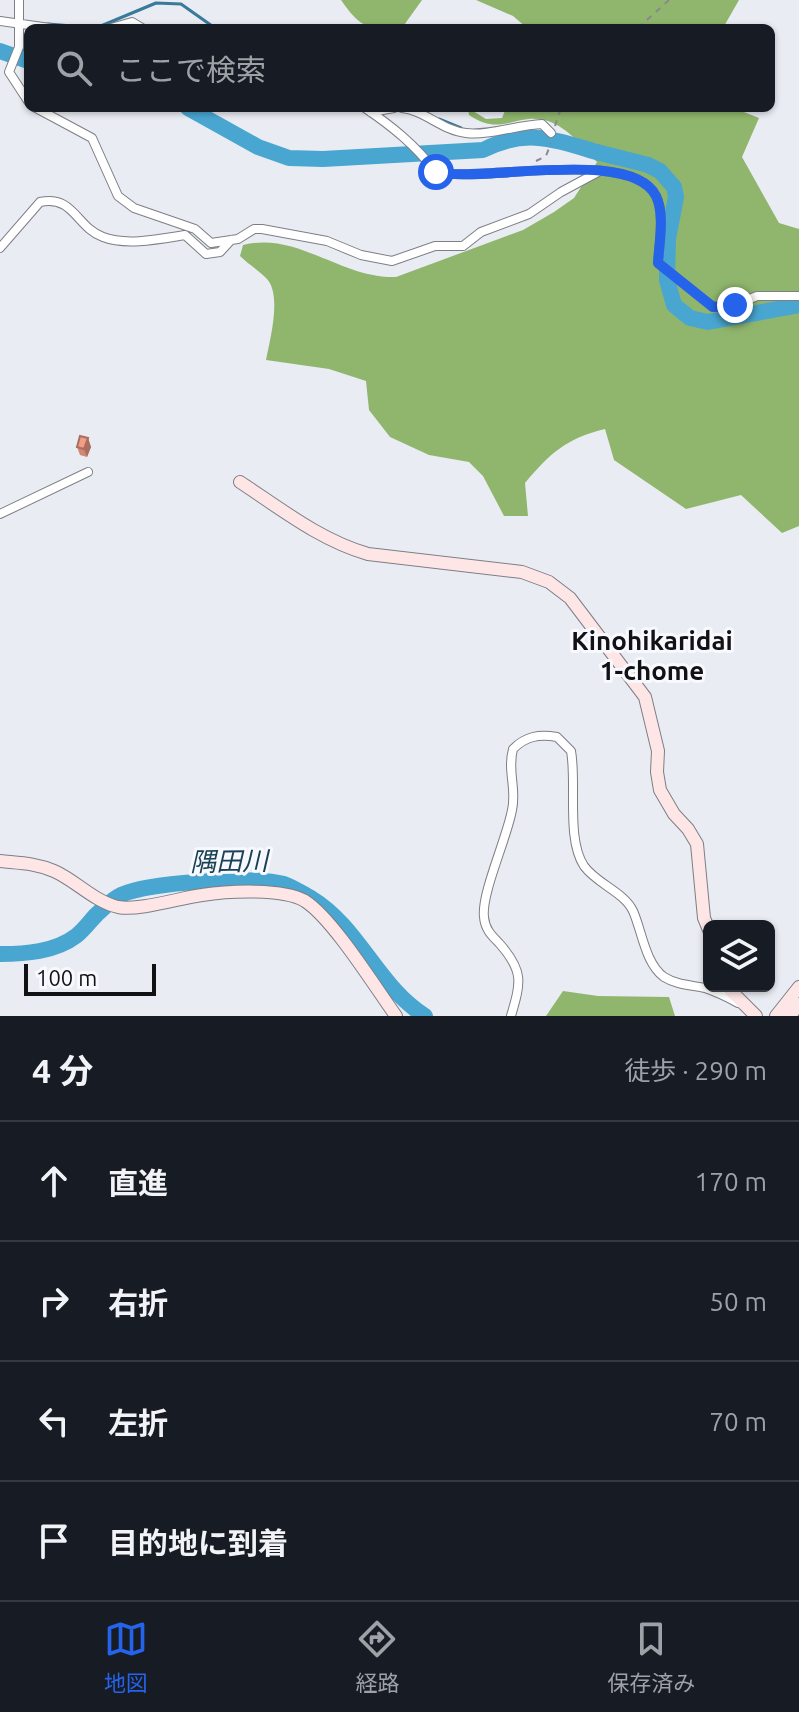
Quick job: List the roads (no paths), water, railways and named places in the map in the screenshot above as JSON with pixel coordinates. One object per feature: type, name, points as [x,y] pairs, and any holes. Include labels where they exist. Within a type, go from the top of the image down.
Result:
[{"type":"street","points":[[19,0],[19,47],[9,72],[24,95]]},
{"type":"street","points":[[0,21],[24,26]]},
{"type":"street","points":[[43,112],[92,138],[118,196],[134,208],[195,229],[211,243],[238,239],[254,229],[262,229],[327,241],[361,255],[392,261],[435,246],[463,246],[481,232],[529,214],[598,172]]},
{"type":"street","points":[[371,112],[419,150],[436,172],[465,176],[567,167],[631,176],[656,195],[660,209],[658,263],[713,307],[735,305],[757,296],[799,296]]},
{"type":"street","points":[[419,112],[465,134],[542,124],[551,133]]},
{"type":"street","points":[[0,248],[40,202],[49,200],[59,201],[98,235],[110,240],[185,235],[206,254],[220,252],[232,239]]},
{"type":"street","points":[[0,514],[88,472]]},
{"type":"street","points":[[240,482],[347,548],[368,554],[522,572],[549,582],[570,598],[645,697],[658,751],[660,790],[697,844],[705,920]]},
{"type":"street","points":[[511,1016],[520,978],[516,965],[485,925],[484,902],[512,811],[513,787],[509,772],[513,749],[537,735],[557,737],[571,751],[574,823],[579,857],[599,882],[630,906],[661,975],[682,985],[717,993],[751,1012]]},
{"type":"street","points":[[0,861],[37,865],[56,872],[117,907],[207,894],[248,892],[293,897],[305,902],[328,922],[396,1016]]},
{"type":"street","points":[[776,1016],[799,987]]},
{"type":"street","points":[[732,992],[751,1012]]},
{"type":"street","points":[[790,1016],[799,1004]]},
{"type":"waterway","points":[[106,24],[156,3],[181,4],[209,24]]},
{"type":"waterway","points":[[20,58],[24,48]]},
{"type":"waterway","points":[[0,51],[24,60]]},
{"type":"waterway","points":[[195,112],[258,147],[289,158],[323,159],[483,150],[511,139],[537,138],[648,165],[660,171],[674,187],[676,197],[668,239],[667,280],[674,305],[690,318],[708,322],[799,305]]},
{"type":"waterway","points":[[439,119],[461,128]]},
{"type":"waterway","points":[[500,134],[530,132],[547,138]]},
{"type":"waterway","name":"隅田川","points":[[0,954],[40,951],[59,946],[79,934],[111,901],[135,890],[201,882],[284,884],[328,910],[394,989],[425,1016]]},
{"type":"district","name":"Kinohikaridai 1-chome","points":[[652,655]]}]
